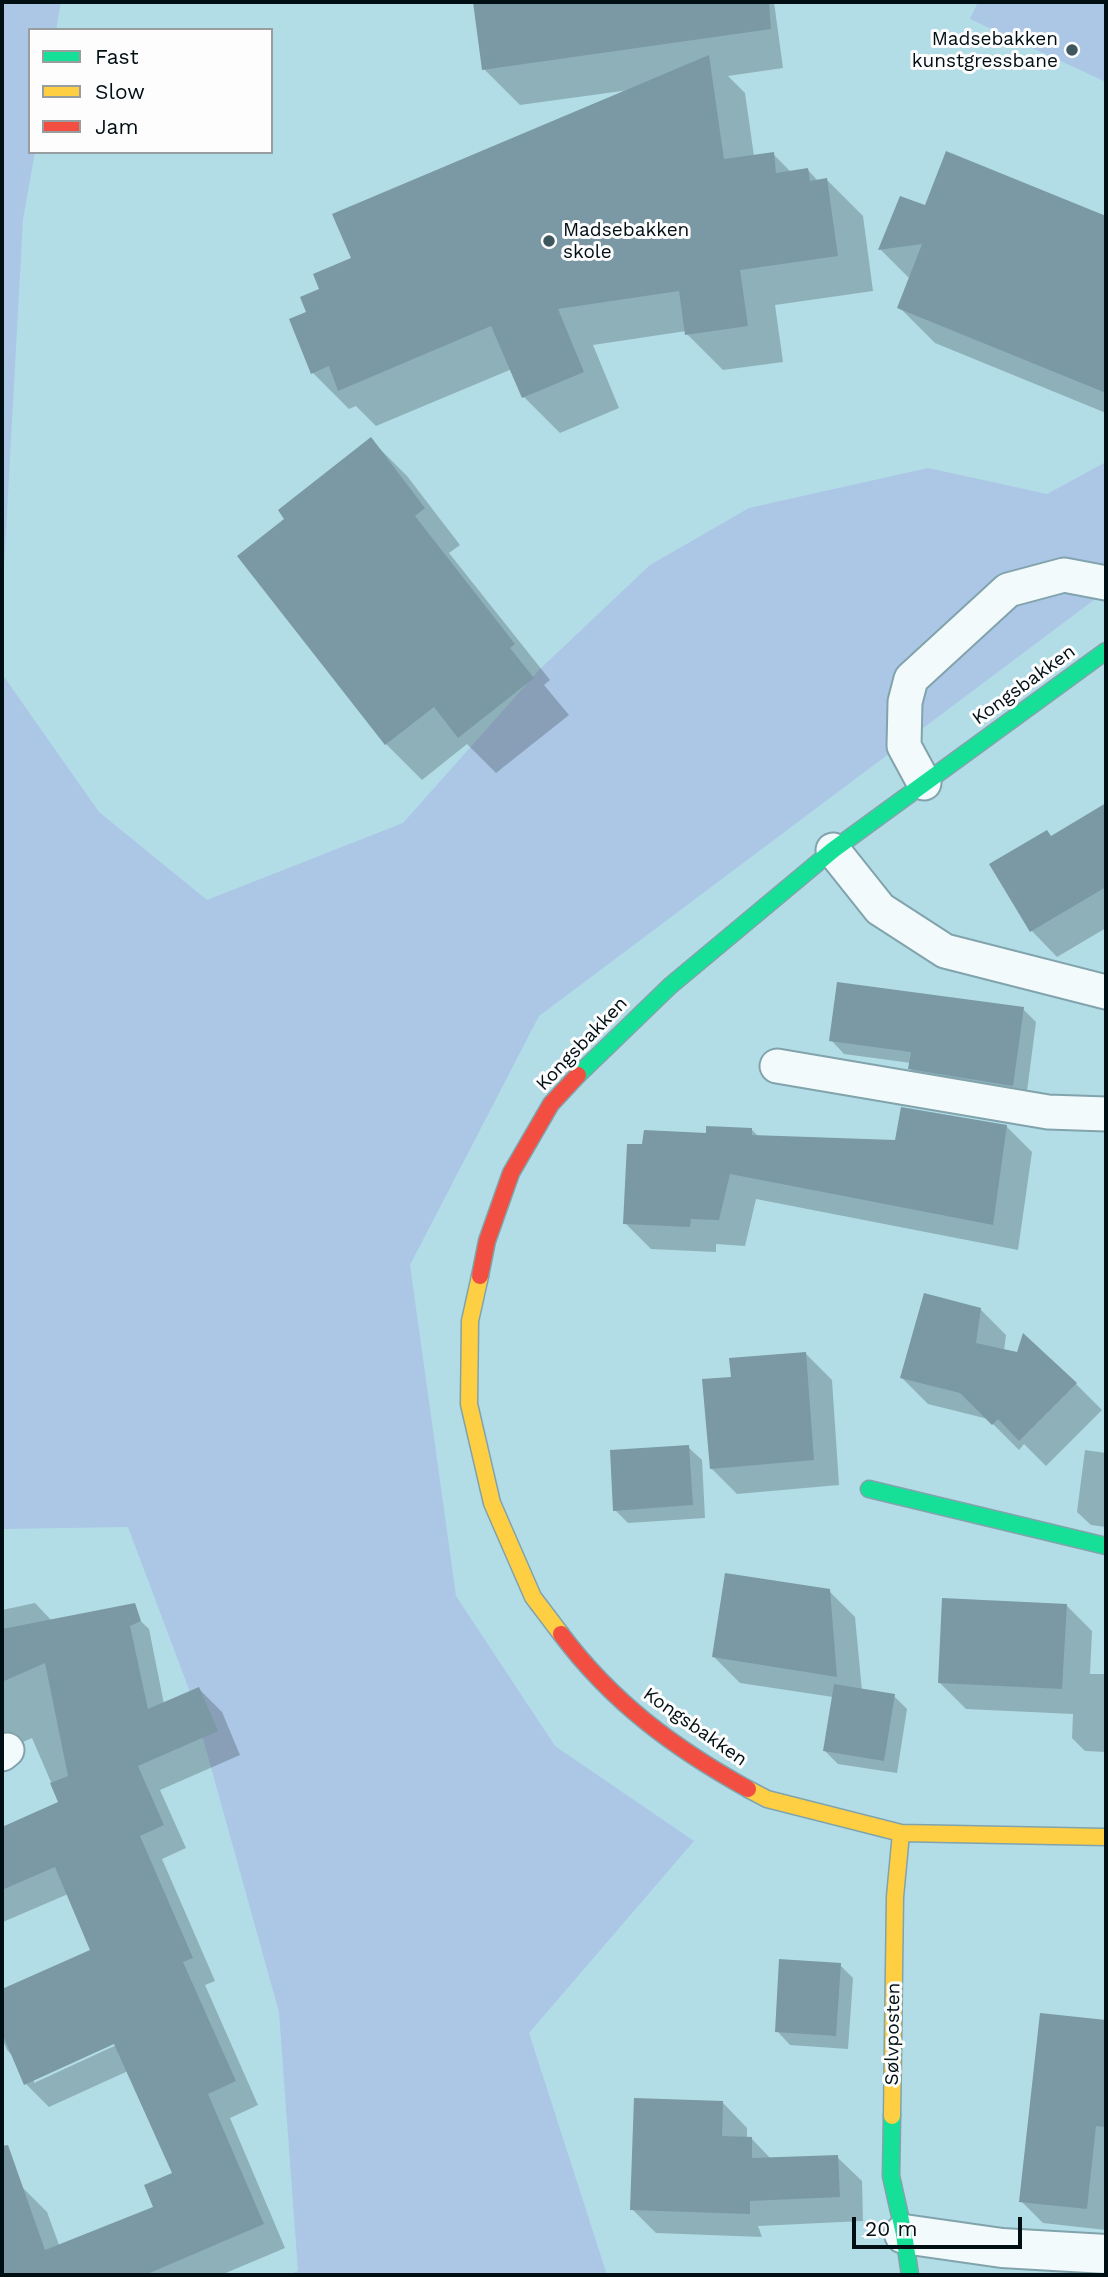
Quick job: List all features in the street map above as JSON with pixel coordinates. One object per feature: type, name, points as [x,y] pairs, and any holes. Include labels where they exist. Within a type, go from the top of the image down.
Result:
[{"type":"street","name":"Kongsbakken","points":[[1106,651],[833,850],[670,986],[594,1058],[551,1104],[511,1172],[486,1241],[470,1321],[469,1404],[492,1503],[533,1597],[584,1665],[644,1723],[711,1768],[767,1799],[901,1833],[1106,1837]]},
{"type":"street","points":[[869,1489],[1106,1546]]},
{"type":"street","name":"Sølvposten","points":[[901,1833],[895,1897],[891,2176],[910,2275]]},
{"type":"street","points":[[904,2234],[1002,2248],[1106,2253]]},
{"type":"lane","points":[[924,783],[904,746],[905,702],[911,679],[1008,590],[1064,575],[1106,583]]},
{"type":"lane","points":[[833,850],[880,909],[945,951],[1106,992]]},
{"type":"lane","points":[[777,1066],[1048,1112],[1106,1114]]},
{"type":"shaded area","points":[[2,2],[61,2],[56,28],[28,28],[28,154],[35,154],[23,219],[2,604]]},
{"type":"shaded area","name":"Madsebakken kunstgressbane","points":[[978,2],[1106,2],[1106,82],[970,19]]},
{"type":"shaded area","points":[[1106,462],[1106,591],[539,1016],[410,1265],[456,1596],[555,1746],[694,1841],[529,2033],[607,2275],[288,2275],[298,2271],[279,2012],[190,1692],[128,1527],[2,1529],[2,674],[99,812],[207,900],[403,823],[539,670],[650,565],[749,508],[928,468],[1047,494]]},
{"type":"building","points":[[473,2],[769,2],[771,29],[482,70]]},
{"type":"building","points":[[709,55],[724,159],[774,152],[776,173],[808,168],[810,181],[827,178],[838,256],[740,270],[748,326],[685,335],[679,291],[558,309],[584,372],[522,398],[491,326],[338,391],[329,366],[311,374],[289,319],[306,312],[300,297],[319,289],[313,274],[351,258],[332,214]]},
{"type":"building","points":[[946,151],[1106,216],[1106,393],[897,308],[922,244],[878,250],[900,196],[925,205]]},
{"type":"building","points":[[371,437],[425,508],[415,516],[515,644],[510,648],[534,678],[458,738],[434,707],[385,745],[237,556],[284,519],[278,510]]},
{"type":"building","points":[[1106,803],[1106,887],[1030,932],[989,864],[1047,830],[1051,836]]},
{"type":"building","points":[[837,982],[1024,1007],[1013,1086],[908,1069],[911,1052],[829,1041]]},
{"type":"building","points":[[901,1107],[1007,1125],[993,1225],[730,1174],[719,1220],[691,1219],[690,1227],[623,1224],[627,1144],[642,1144],[644,1130],[706,1133],[706,1126],[752,1128],[752,1135],[895,1140]]},
{"type":"building","points":[[924,1293],[981,1308],[976,1343],[1017,1352],[1023,1333],[1077,1383],[1019,1441],[998,1419],[992,1425],[960,1393],[900,1378]]},
{"type":"building","points":[[806,1352],[814,1460],[710,1469],[702,1379],[731,1377],[729,1358]]},
{"type":"building","points":[[689,1445],[693,1505],[613,1511],[610,1450]]},
{"type":"building","points":[[725,1573],[830,1589],[837,1677],[712,1657]]},
{"type":"building","points":[[942,1598],[1067,1604],[1062,1689],[938,1683]]},
{"type":"building","points":[[135,1603],[141,1621],[130,1626],[148,1709],[199,1687],[218,1731],[138,1766],[164,1825],[140,1836],[193,1958],[183,1962],[236,2081],[208,2094],[264,2224],[145,2275],[2,2275],[2,2146],[8,2145],[45,2250],[153,2207],[144,2185],[172,2173],[114,2044],[24,2085],[2,2033],[2,1989],[90,1950],[55,1867],[2,1890],[2,1827],[58,1802],[50,1783],[68,1776],[45,1663],[2,1682],[2,1629]]},
{"type":"building","points":[[834,1684],[895,1694],[884,1761],[823,1751]]},
{"type":"building","points":[[779,1959],[841,1963],[836,2036],[775,2032]]},
{"type":"building","points":[[1040,2013],[1106,2020],[1106,2127],[1096,2126],[1087,2209],[1019,2202]]},
{"type":"building","points":[[634,2098],[723,2101],[722,2136],[752,2137],[752,2158],[838,2155],[840,2197],[750,2201],[750,2214],[630,2210]]},
{"type":"traffic: fast","points":[[578,1075],[670,986],[833,850],[1106,651]]},
{"type":"traffic: fast","points":[[869,1489],[1106,1546]]},
{"type":"traffic: fast","points":[[892,2116],[891,2176],[910,2275]]},
{"type":"traffic: slow","points":[[480,1276],[470,1321],[469,1404],[492,1503],[533,1597],[561,1634]]},
{"type":"traffic: slow","points":[[748,1789],[767,1799],[901,1833],[1106,1837]]},
{"type":"traffic: slow","points":[[892,2116],[895,1897],[901,1833]]},
{"type":"traffic: jam","points":[[480,1276],[487,1241],[511,1173],[551,1104],[578,1075]]},
{"type":"traffic: jam","points":[[561,1634],[601,1681],[646,1722],[695,1757],[748,1789]]},
{"type":"place","name":"Madsebakken kunstgressbane","points":[[1072,50]]},
{"type":"place","name":"Madsebakken skole","points":[[549,241]]}]
